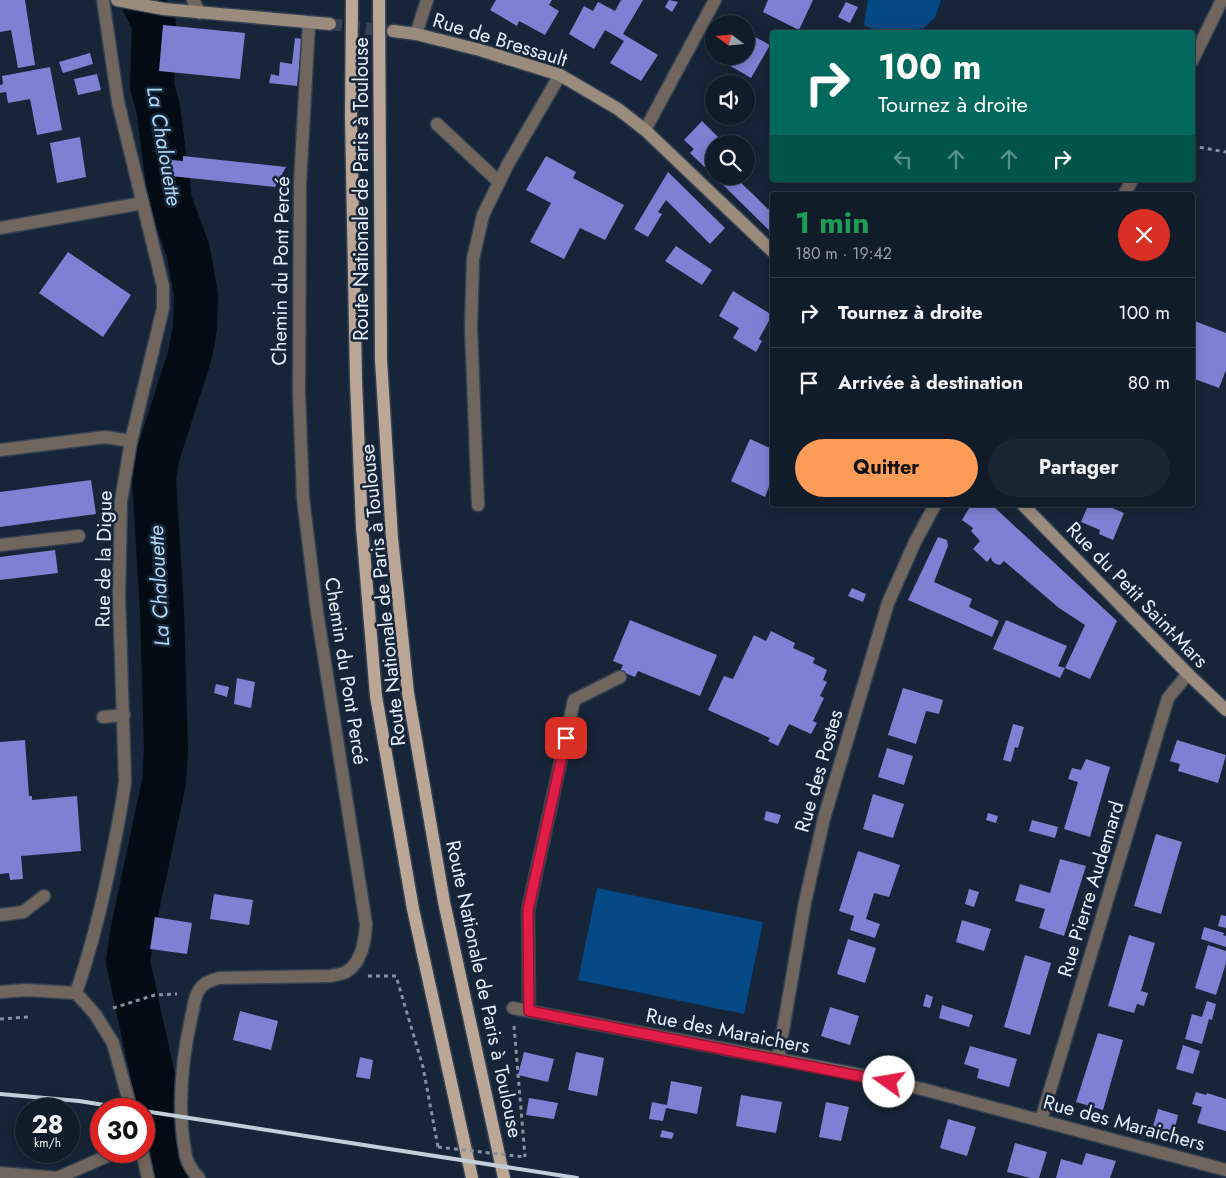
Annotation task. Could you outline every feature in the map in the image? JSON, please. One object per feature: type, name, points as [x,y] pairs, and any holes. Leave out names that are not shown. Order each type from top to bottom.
[{"type":"main road","name":"Route Nationale de Paris à Toulouse","points":[[352,0],[351,116],[356,380],[362,527],[376,696],[413,909],[472,1178]]},
{"type":"main road","name":"Route Nationale de Paris à Toulouse","points":[[379,0],[381,360],[392,538],[408,693],[444,902],[504,1178]]},
{"type":"street","name":"Rue de la Digue","points":[[76,993],[88,958],[100,912],[123,803],[125,781],[124,716],[119,596],[121,520],[125,468],[163,308],[163,286],[118,102],[103,0]]},
{"type":"street","points":[[193,0],[200,13]]},
{"type":"street","points":[[416,34],[427,0]]},
{"type":"street","points":[[645,130],[715,0]]},
{"type":"street","points":[[1195,55],[1222,0]]},
{"type":"street","points":[[120,1],[200,13],[330,24]]},
{"type":"street","name":"Chemin du Pont Percé","points":[[199,1178],[193,1172],[185,1153],[181,1105],[188,1031],[197,992],[206,982],[219,978],[330,976],[346,972],[358,959],[364,943],[366,924],[317,612],[303,498],[298,394],[300,183],[309,23]]},
{"type":"street","name":"Rue de Bressault","points":[[393,31],[416,34],[480,50],[560,75],[618,109],[645,130],[770,249]]},
{"type":"street","points":[[478,505],[471,328],[474,259],[483,216],[508,164],[560,75]]},
{"type":"street","points":[[437,124],[499,182]]},
{"type":"street","points":[[0,228],[143,203]]},
{"type":"street","points":[[0,450],[105,438],[131,441]]},
{"type":"street","name":"Rue des Postes","points":[[778,1059],[805,902],[824,818],[888,603],[915,542],[934,507]]},
{"type":"street","name":"Rue du Petit Saint-Mars","points":[[1025,507],[1188,674],[1226,710]]},
{"type":"street","points":[[0,545],[79,536]]},
{"type":"street","name":"Rue Pierre Audemard","points":[[1041,1120],[1168,698],[1188,674]]},
{"type":"street","points":[[529,1011],[528,910],[574,700],[620,677]]},
{"type":"street","points":[[103,717],[124,716]]},
{"type":"street","points":[[0,915],[23,912],[44,896]]},
{"type":"street","points":[[0,992],[26,990],[76,993],[95,1014],[113,1043],[129,1098]]},
{"type":"street","name":"Rue des Maraichers","points":[[513,1008],[922,1089],[1226,1170]]},
{"type":"street","points":[[0,1173],[58,1178],[92,1163]]},
{"type":"street","points":[[145,1163],[148,1178]]},
{"type":"path","points":[[1195,147],[1226,152]]},
{"type":"path","points":[[368,976],[396,976],[423,1067],[438,1147],[525,1157],[513,1008]]},
{"type":"path","points":[[117,1006],[155,995]]},
{"type":"path","points":[[0,1018],[28,1017]]},
{"type":"shaded area","points":[[868,0],[941,0],[935,17],[922,30],[875,30],[864,25]]},
{"type":"shaded area","points":[[597,888],[763,922],[744,1014],[578,980]]},
{"type":"building","points":[[0,0],[25,0],[35,65],[18,68],[11,30],[0,32]]},
{"type":"building","points":[[496,0],[552,0],[549,5],[559,11],[545,35],[519,21],[517,26],[490,10]]},
{"type":"building","points":[[621,0],[643,0],[623,34],[658,55],[641,81],[610,63],[624,41],[605,30],[594,49],[569,34],[584,6],[593,11],[598,2],[615,11]]},
{"type":"building","points":[[669,0],[678,2],[672,12],[665,7]]},
{"type":"building","points":[[768,0],[813,0],[799,30],[763,12]]},
{"type":"building","points":[[846,2],[858,7],[850,23],[838,17]]},
{"type":"building","points":[[163,25],[245,33],[240,79],[159,71]]},
{"type":"building","points":[[755,37],[770,45],[753,75],[746,75],[729,65],[755,65]]},
{"type":"building","points":[[295,38],[302,39],[297,86],[269,83],[271,74],[279,76],[280,62],[292,64]]},
{"type":"building","points":[[90,53],[93,64],[63,73],[59,62]]},
{"type":"building","points":[[50,67],[62,130],[37,135],[30,99],[8,103],[6,92],[0,93],[0,85],[3,84],[2,76]]},
{"type":"building","points":[[97,74],[101,90],[78,95],[74,79]]},
{"type":"building","points":[[702,121],[716,135],[705,135],[705,167],[690,153],[694,149],[684,140]]},
{"type":"building","points":[[80,137],[86,177],[57,183],[50,143]]},
{"type":"building","points":[[183,156],[286,167],[275,187],[171,176],[171,160],[183,161]]},
{"type":"building","points":[[546,156],[576,172],[573,178],[624,205],[605,240],[580,228],[564,259],[530,242],[551,203],[526,190]]},
{"type":"building","points":[[668,172],[725,228],[710,244],[666,200],[658,212],[662,214],[648,237],[634,229]]},
{"type":"building","points":[[723,185],[743,185],[768,209],[770,207],[770,231]]},
{"type":"building","points":[[676,246],[712,270],[702,285],[665,261]]},
{"type":"building","points":[[68,252],[131,295],[103,337],[39,293]]},
{"type":"building","points":[[733,291],[770,314],[770,319],[759,339],[762,341],[756,352],[733,338],[739,328],[719,316]]},
{"type":"building","points":[[1195,321],[1226,333],[1226,370],[1219,388],[1195,379]]},
{"type":"building","points":[[750,439],[770,448],[770,484],[765,497],[731,481]]},
{"type":"building","points":[[91,480],[96,514],[0,527],[0,492]]},
{"type":"building","points":[[970,507],[994,507],[1117,621],[1090,679],[1065,668],[1085,625],[1059,608],[1004,561],[1000,565],[996,564],[992,561],[991,557],[987,562],[973,549],[980,541],[971,531],[973,528],[962,520]]},
{"type":"building","points":[[1110,507],[1124,513],[1113,540],[1099,534],[1100,530],[1081,522],[1087,508]]},
{"type":"building","points":[[938,537],[947,540],[948,546],[934,582],[972,599],[969,607],[999,621],[992,637],[908,600]]},
{"type":"building","points":[[55,550],[58,573],[0,580],[0,557]]},
{"type":"building","points":[[852,588],[866,594],[863,602],[848,596]]},
{"type":"building","points":[[630,620],[717,655],[700,696],[638,671],[635,677],[620,671],[623,665],[613,661]]},
{"type":"building","points":[[1006,620],[1067,646],[1058,666],[1065,668],[1060,678],[993,649]]},
{"type":"building","points":[[771,631],[795,643],[793,648],[815,658],[813,663],[827,670],[823,680],[827,682],[820,696],[824,698],[813,721],[817,723],[811,734],[789,724],[778,746],[768,741],[770,738],[708,710],[724,676],[733,679],[754,635],[766,641]]},
{"type":"building","points":[[237,678],[255,682],[251,708],[234,704]]},
{"type":"building","points":[[216,684],[229,687],[227,697],[214,693]]},
{"type":"building","points":[[903,688],[943,700],[939,714],[926,711],[916,744],[888,735]]},
{"type":"building","points":[[1013,724],[1024,727],[1018,748],[1015,747],[1011,762],[1003,760]]},
{"type":"building","points":[[25,740],[29,796],[32,796],[32,800],[77,796],[81,851],[21,856],[23,879],[10,880],[9,873],[0,874],[0,742]]},
{"type":"building","points":[[1177,740],[1226,755],[1218,783],[1178,771],[1180,764],[1170,761]]},
{"type":"building","points":[[887,748],[913,756],[904,785],[878,777]]},
{"type":"building","points":[[1086,759],[1110,767],[1090,837],[1064,829],[1078,782],[1068,779],[1072,768],[1081,770]]},
{"type":"building","points":[[873,794],[904,804],[893,838],[863,829]]},
{"type":"building","points":[[766,811],[781,815],[778,824],[764,820]]},
{"type":"building","points":[[988,813],[998,816],[996,823],[986,820]]},
{"type":"building","points":[[1032,820],[1058,827],[1055,838],[1029,831]]},
{"type":"building","points":[[1156,834],[1182,842],[1161,914],[1134,906]]},
{"type":"building","points":[[858,851],[900,865],[889,897],[874,893],[866,919],[880,924],[875,938],[850,930],[854,916],[839,911]]},
{"type":"building","points":[[1060,859],[1086,866],[1064,936],[1039,928],[1045,909],[1015,901],[1020,884],[1050,893]]},
{"type":"building","points":[[969,889],[979,892],[974,907],[965,904]]},
{"type":"building","points":[[214,894],[253,900],[249,925],[210,919]]},
{"type":"building","points":[[1221,915],[1226,916],[1226,928],[1218,926]]},
{"type":"building","points":[[155,917],[192,923],[187,954],[150,949]]},
{"type":"building","points":[[962,920],[991,929],[984,951],[956,942]]},
{"type":"building","points":[[1204,927],[1224,933],[1223,935],[1226,936],[1226,947],[1201,939]]},
{"type":"building","points":[[1129,935],[1155,943],[1141,991],[1148,993],[1144,1006],[1137,1004],[1134,1013],[1108,1006]]},
{"type":"building","points":[[848,939],[876,948],[865,983],[837,974]]},
{"type":"building","points":[[1208,945],[1226,951],[1226,963],[1216,995],[1195,988]]},
{"type":"building","points":[[1025,955],[1051,963],[1030,1035],[1004,1027]]},
{"type":"building","points":[[926,994],[933,997],[930,1008],[923,1006]]},
{"type":"building","points":[[1207,1001],[1216,1004],[1212,1020],[1209,1019],[1202,1044],[1185,1039],[1192,1014],[1202,1017]]},
{"type":"building","points":[[942,1005],[973,1015],[969,1027],[939,1018]]},
{"type":"building","points":[[830,1007],[859,1016],[850,1045],[821,1036]]},
{"type":"building","points":[[240,1011],[278,1021],[271,1050],[233,1040]]},
{"type":"building","points":[[1098,1033],[1123,1040],[1103,1110],[1076,1102]]},
{"type":"building","points":[[1183,1045],[1200,1051],[1193,1074],[1176,1069]]},
{"type":"building","points":[[970,1046],[1017,1059],[1009,1087],[977,1078],[979,1069],[964,1064]]},
{"type":"building","points":[[524,1052],[554,1059],[548,1082],[518,1075]]},
{"type":"building","points":[[576,1052],[604,1058],[597,1096],[568,1090]]},
{"type":"building","points":[[360,1057],[373,1060],[370,1079],[356,1077]]},
{"type":"building","points":[[671,1081],[702,1087],[697,1114],[666,1108],[663,1121],[649,1119],[652,1102],[667,1105]]},
{"type":"building","points":[[1196,1092],[1206,1095],[1207,1093],[1226,1099],[1226,1131],[1197,1123],[1202,1107],[1192,1104]]},
{"type":"building","points":[[741,1095],[782,1102],[776,1133],[736,1126]]},
{"type":"building","points":[[529,1098],[558,1103],[554,1119],[526,1115]]},
{"type":"building","points":[[826,1102],[849,1107],[841,1141],[819,1137]]},
{"type":"building","points":[[1158,1109],[1178,1115],[1174,1132],[1153,1126]]},
{"type":"building","points":[[948,1119],[976,1127],[967,1156],[940,1148]]},
{"type":"building","points":[[662,1130],[674,1133],[672,1139],[660,1137]]},
{"type":"building","points":[[1015,1143],[1047,1152],[1039,1178],[1030,1178],[1007,1172]]},
{"type":"building","points":[[1086,1153],[1116,1161],[1110,1178],[1056,1178],[1061,1159],[1082,1165]]},
{"type":"waterway","name":"La Chalouette","points":[[142,0],[154,24],[152,87],[158,107],[170,201],[188,250],[196,295],[195,328],[190,355],[157,458],[154,480],[162,610],[166,751],[164,782],[132,933],[128,962],[175,1178]]},
{"type":"tunnel","points":[[330,24],[390,31]]},
{"type":"railway","points":[[0,1094],[90,1103]]},
{"type":"railway","points":[[155,1113],[577,1178]]},
{"type":"route","points":[[566,738],[528,910],[529,1011],[889,1082]]}]
